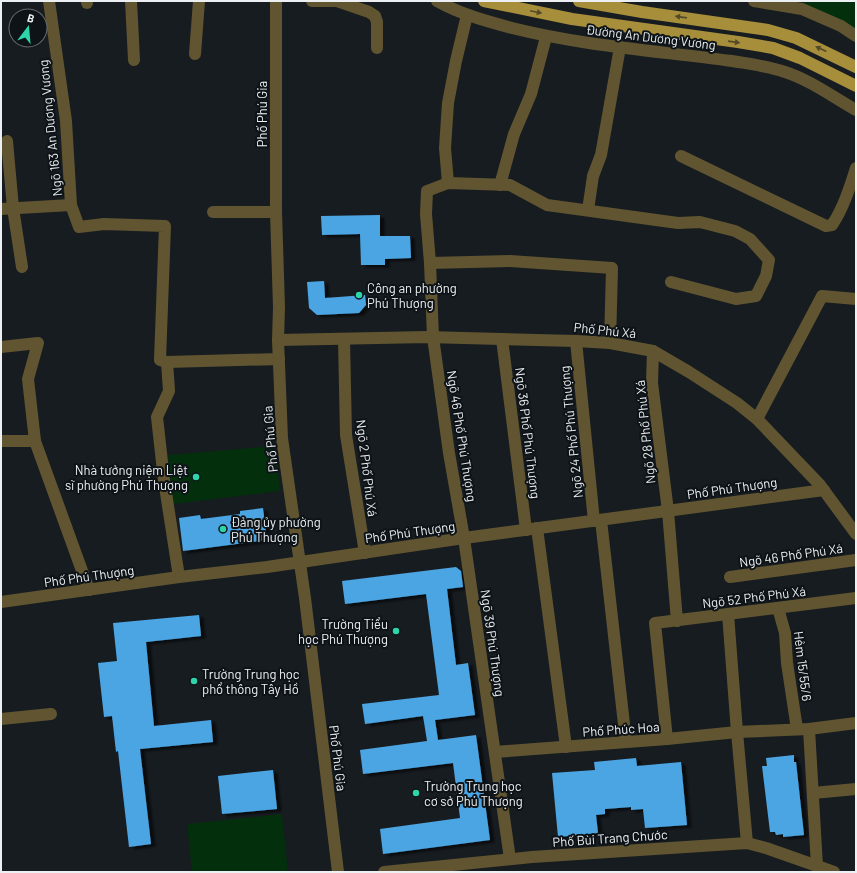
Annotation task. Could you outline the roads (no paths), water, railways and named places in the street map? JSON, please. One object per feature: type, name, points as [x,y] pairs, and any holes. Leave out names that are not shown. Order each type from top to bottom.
[{"type":"main road","name":"Đường An Dương Vương","points":[[484,1],[572,19],[773,48],[800,58],[856,86]]},
{"type":"main road","name":"Đường An Dương Vương","points":[[579,1],[642,12],[768,30],[796,38],[856,66]]},
{"type":"street","name":"Ngõ 163 An Dương Vương","points":[[49,1],[66,121],[71,205],[79,227],[104,224],[165,226],[160,360],[167,362]]},
{"type":"street","points":[[131,1],[134,60]]},
{"type":"street","points":[[195,54],[199,1]]},
{"type":"street","name":"Phố Phú Gia","points":[[276,1],[276,212],[279,307],[278,340],[282,438],[300,562],[338,872]]},
{"type":"street","points":[[312,1],[338,1],[369,12],[374,16],[377,22],[378,35],[376,48]]},
{"type":"street","name":"Đường An Dương Vương","points":[[437,1],[468,15],[546,37],[763,66],[785,72],[807,81],[856,110]]},
{"type":"street","points":[[754,1],[802,9],[841,26],[856,36]]},
{"type":"street","points":[[468,15],[456,60],[448,102],[445,148],[448,183],[510,186],[547,205],[678,223],[700,222],[735,231],[750,240],[769,260],[766,276],[756,296],[736,299],[671,282]]},
{"type":"street","points":[[500,185],[514,134],[531,94],[546,37]]},
{"type":"street","points":[[588,210],[592,176],[601,155],[620,47]]},
{"type":"street","points":[[7,141],[7,209],[22,267]]},
{"type":"street","points":[[681,156],[826,226],[832,225],[835,221],[856,168]]},
{"type":"street","name":"Ngõ 46 Phố Phú Thượng","points":[[448,183],[427,192],[426,214],[430,263],[433,337],[449,453],[464,538]]},
{"type":"street","points":[[7,209],[71,205]]},
{"type":"street","points":[[214,212],[276,212]]},
{"type":"street","points":[[430,263],[510,261],[612,268],[610,343]]},
{"type":"street","points":[[757,419],[822,296],[856,299]]},
{"type":"street","name":"Phố Phú Xá","points":[[278,340],[433,337],[576,341],[610,343],[653,351],[731,399],[757,419],[824,490],[856,534]]},
{"type":"street","name":"Ngõ 2 Phố Phú Xá","points":[[344,339],[346,434],[365,553]]},
{"type":"street","name":"Ngõ 36 Phố Phú Thượng","points":[[502,339],[566,747]]},
{"type":"street","name":"Ngõ 24 Phố Phú Thượng","points":[[576,341],[626,742]]},
{"type":"street","points":[[1,347],[38,343],[28,379],[35,441],[89,590]]},
{"type":"street","name":"Ngõ 28 Phố Phú Xá","points":[[653,351],[652,383],[668,511],[677,620]]},
{"type":"street","points":[[179,577],[164,480],[157,417],[169,391],[167,362],[279,359]]},
{"type":"street","points":[[1,441],[35,441]]},
{"type":"street","name":"Phố Phú Thượng","points":[[1,602],[824,490]]},
{"type":"street","name":"Ngõ 39 Phú Thượng","points":[[464,538],[496,752]]},
{"type":"street","name":"Ngõ 46 Phố Phú Xá","points":[[730,577],[856,560]]},
{"type":"street","name":"Ngõ 52 Phố Phú Xá","points":[[667,739],[655,623],[856,598]]},
{"type":"street","name":"Hẻm 15/55/6","points":[[778,608],[785,633],[787,663],[803,729],[813,793],[817,866]]},
{"type":"street","points":[[728,614],[736,732],[747,843]]},
{"type":"street","points":[[1,719],[51,714]]},
{"type":"street","name":"Phố Phúc Hoa","points":[[496,752],[667,739],[736,732],[803,729],[856,723]]},
{"type":"street","points":[[496,752],[510,859]]},
{"type":"street","points":[[813,793],[856,789]]},
{"type":"street","name":"Phố Bùi Trang Chước","points":[[384,872],[510,859],[747,843],[766,848],[834,872]]},
{"type":"place","name":"Công an phường Phú Thượng","points":[[359,295]]},
{"type":"place","name":"Nhà tưởng niệm Liệt sĩ phường Phú Thượng","points":[[196,477]]},
{"type":"place","name":"Đảng ủy phường Phú Thượng","points":[[223,529]]},
{"type":"place","name":"Trường Tiểu học Phú Thượng","points":[[396,631]]},
{"type":"place","name":"Trường Trung học phổ thông Tây Hồ","points":[[194,681]]},
{"type":"place","name":"Trường Trung học cơ sở Phú Thượng","points":[[416,793]]}]
